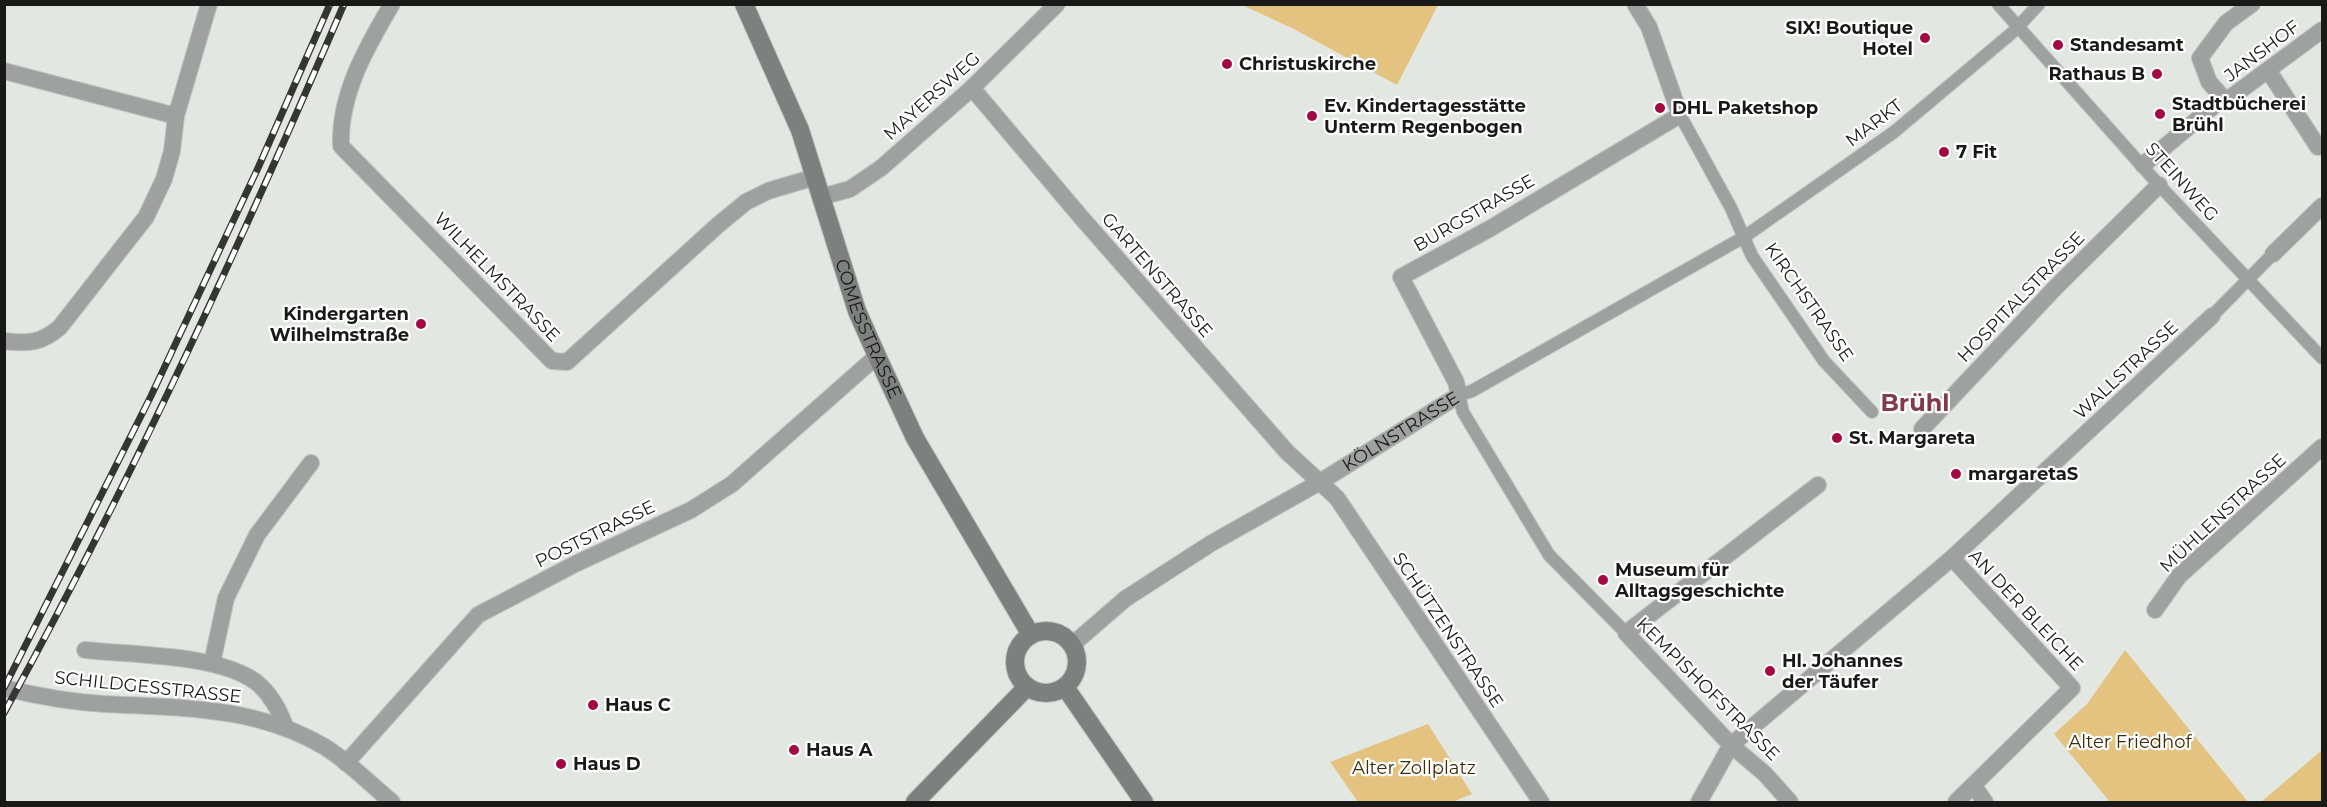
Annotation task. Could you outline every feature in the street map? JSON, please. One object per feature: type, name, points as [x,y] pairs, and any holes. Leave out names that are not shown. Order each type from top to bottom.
[{"type":"main road","name":"COMESSTRASSE","points":[[744,4],[800,130],[857,311],[877,356],[915,438],[1031,635]]},
{"type":"main road","points":[[1049,632],[1066,639],[1072,645],[1077,663],[1072,680],[1065,687],[1058,691],[1042,693],[1027,687],[1016,670],[1015,660],[1023,641],[1031,635],[1049,632]]},
{"type":"main road","points":[[915,802],[1027,687]]},
{"type":"main road","points":[[1065,687],[1144,802]]},
{"type":"street","points":[[4,341],[34,343],[47,339],[60,327],[146,217],[164,179],[172,151],[176,116],[209,4]]},
{"type":"street","name":"WILHELMSTRASSE","points":[[392,4],[346,93],[340,122],[341,146],[552,361],[567,362],[746,202],[768,191],[815,177]]},
{"type":"street","name":"MAYERSWEG","points":[[821,197],[850,189],[882,168],[972,88],[1057,4]]},
{"type":"street","points":[[1635,4],[1649,27],[1680,115]]},
{"type":"street","name":"STEINWEG","points":[[1998,4],[2159,185],[2322,358]]},
{"type":"street","name":"MARKT","points":[[1744,237],[1894,132],[2018,27],[2039,4]]},
{"type":"street","name":"JANSHOF","points":[[2223,98],[2209,82],[2200,58],[2226,23],[2252,4]]},
{"type":"street","name":"JANSHOF","points":[[2143,165],[2223,98],[2230,98],[2322,30]]},
{"type":"street","points":[[2268,70],[2318,147]]},
{"type":"street","points":[[4,71],[176,116]]},
{"type":"street","name":"GARTENSTRASSE","points":[[972,88],[1080,216],[1287,452],[1320,482]]},
{"type":"street","name":"KIRCHSTRASSE","points":[[1680,115],[1731,208],[1752,256],[1824,361],[1872,412]]},
{"type":"street","name":"BURGSTRASSE","points":[[1459,395],[1456,382],[1401,276],[1491,228],[1680,115]]},
{"type":"street","name":"HOSPITALSTRASSE","points":[[1918,433],[2055,288],[2159,185]]},
{"type":"street","name":"WALLSTRASSE","points":[[1699,802],[1731,745],[1947,558],[2212,316],[2322,206]]},
{"type":"street","name":"KÖLNSTRASSE","points":[[1072,645],[1125,599],[1210,544],[1320,482],[1459,395],[1472,392],[1744,237]]},
{"type":"street","name":"POSTSTRASSE","points":[[346,763],[478,615],[707,500],[732,484],[877,356]]},
{"type":"street","name":"KEMPISHOFSTRASSE","points":[[1459,395],[1463,412],[1549,555],[1731,745],[1765,774],[1790,802]]},
{"type":"street","name":"MÜHLENSTRASSE","points":[[2155,610],[2179,576],[2322,447]]},
{"type":"street","points":[[212,663],[226,598],[257,535],[311,463]]},
{"type":"street","name":"SCHÜTZENSTRASSE","points":[[1320,482],[1338,498],[1541,802]]},
{"type":"street","points":[[1626,633],[1818,484]]},
{"type":"street","name":"AN DER BLEICHE","points":[[1947,558],[2072,688],[1974,786]]},
{"type":"street","name":"SCHILDGESSTRASSE","points":[[85,650],[212,663],[239,672],[256,682],[278,708],[286,728]]},
{"type":"street","name":"SCHILDGESSTRASSE","points":[[4,688],[101,704],[220,710],[286,728],[325,748],[392,802]]},
{"type":"street","points":[[1956,802],[1974,786],[1985,802]]},
{"type":"green space","points":[[1438,4],[1397,85],[1292,28],[1242,5]]},
{"type":"green space","name":"Alter Friedhof","points":[[2125,650],[2248,802],[2110,802],[2054,734],[2087,704]]},
{"type":"green space","name":"Alter Zollplatz","points":[[1428,724],[1472,794],[1452,802],[1358,802],[1330,762]]},
{"type":"green space","points":[[2322,750],[2322,802],[2261,802]]},
{"type":"railway","points":[[4,688],[151,396],[258,168],[330,4]]},
{"type":"railway","points":[[4,713],[51,627],[183,363],[344,4]]},
{"type":"place","name":"SIX! Boutique Hotel","points":[[1925,38]]},
{"type":"place","name":"Standesamt","points":[[2058,45]]},
{"type":"place","name":"Christuskirche","points":[[1227,64]]},
{"type":"place","name":"Rathaus B","points":[[2157,74]]},
{"type":"place","name":"DHL Paketshop","points":[[1660,108]]},
{"type":"place","name":"Stadtbücherei Brühl","points":[[2160,114]]},
{"type":"place","name":"Ev. Kindertagesstätte Unterm Regenbogen","points":[[1312,116]]},
{"type":"place","name":"7 Fit","points":[[1944,152]]},
{"type":"place","name":"Kindergarten Wilhelmstraße","points":[[421,324]]},
{"type":"place","name":"St. Margareta","points":[[1837,438]]},
{"type":"place","name":"margaretaS","points":[[1956,474]]},
{"type":"place","name":"Museum für Alltagsgeschichte","points":[[1603,580]]},
{"type":"place","name":"Hl. Johannes der Täufer","points":[[1770,671]]},
{"type":"place","name":"Haus C","points":[[593,705]]},
{"type":"place","name":"Haus A","points":[[794,750]]},
{"type":"place","name":"Haus D","points":[[561,764]]},
{"type":"district","name":"Brühl","points":[[1915,403]]}]
